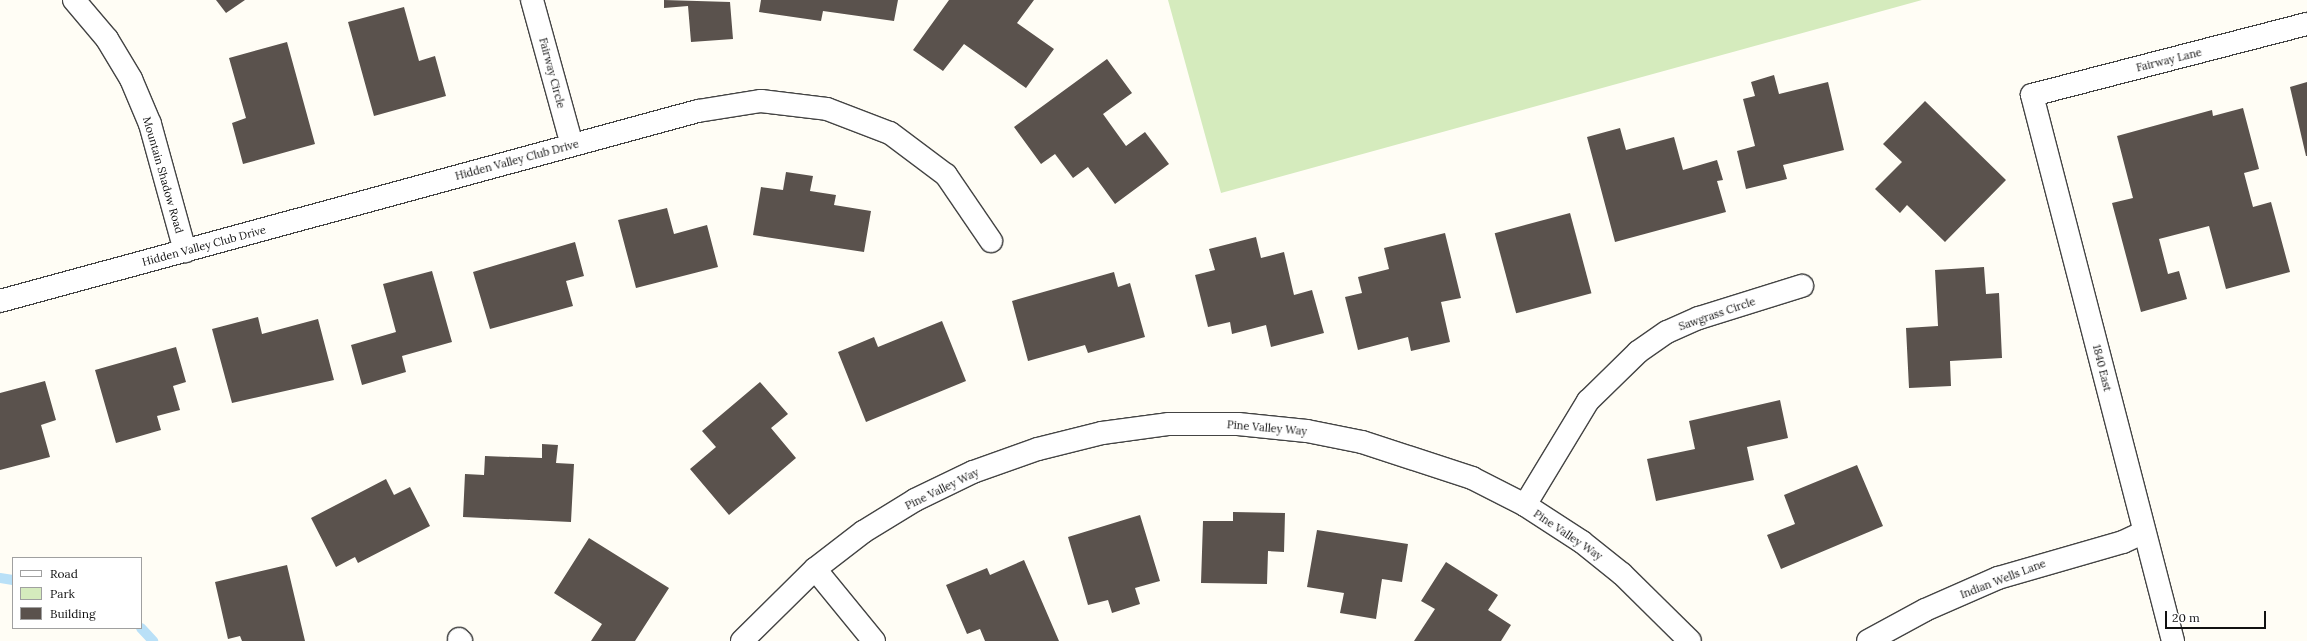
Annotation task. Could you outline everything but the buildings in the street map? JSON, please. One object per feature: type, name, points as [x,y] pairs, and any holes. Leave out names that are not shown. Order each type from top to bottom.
[{"type":"street","name":"Mountain Shadow Road","points":[[74,0],[106,39],[131,79],[150,124],[185,251]]},
{"type":"street","name":"Fairway Circle","points":[[532,0],[572,145]]},
{"type":"street","name":"Fairway Lane","points":[[2032,95],[2307,24]]},
{"type":"street","name":"1840 East","points":[[2032,95],[2173,641]]},
{"type":"street","name":"Hidden Valley Club Drive","points":[[0,302],[698,111],[761,101],[827,108],[890,133],[946,175],[991,241]]},
{"type":"street","name":"Sawgrass Circle","points":[[1525,505],[1588,401],[1611,375],[1638,352],[1667,332],[1699,318],[1802,286]]},
{"type":"street","name":"Pine Valley Way","points":[[742,641],[764,615],[815,569],[862,532],[915,500],[973,472],[1038,449],[1102,433],[1169,424],[1238,424],[1307,430],[1362,442],[1472,478],[1525,505],[1622,574],[1690,641]]},
{"type":"street","name":"Indian Wells Lane","points":[[1868,641],[1925,610],[1998,578],[2122,542],[2144,532]]},
{"type":"street","points":[[815,569],[874,641]]},
{"type":"green space","points":[[1168,0],[1922,0],[1221,193]]},
{"type":"waterway","points":[[0,578],[12,580]]},
{"type":"waterway","points":[[142,629],[153,641]]}]
